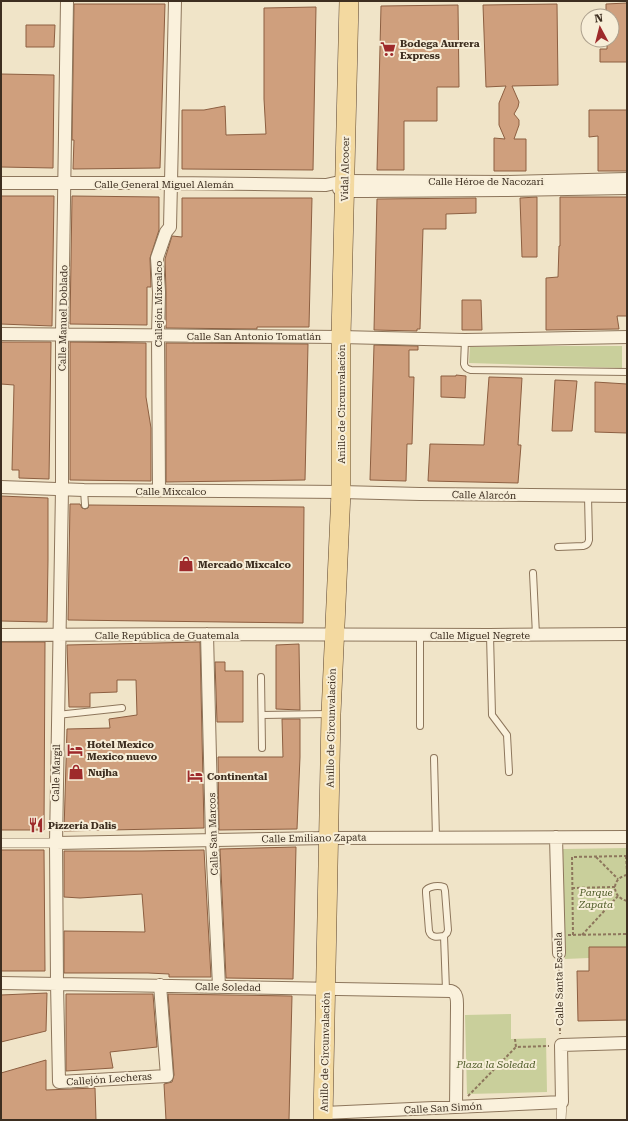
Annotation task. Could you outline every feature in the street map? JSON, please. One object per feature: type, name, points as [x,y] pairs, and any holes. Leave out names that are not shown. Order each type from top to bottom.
[{"type":"main road","name":"Vidal Alcocer","points":[[341,336],[349,1]]},
{"type":"main road","name":"Anillo de Circunvalación","points":[[324,1117],[331,714],[341,492],[341,336]]},
{"type":"street","name":"Calle Manuel Doblado","points":[[59,636],[67,1]]},
{"type":"street","name":"Callejón Mixcalco","points":[[159,491],[158,258],[166,232],[170,227],[175,1]]},
{"type":"street","name":"Calle Héroe de Nacozari","points":[[344,186],[627,179]]},
{"type":"street","name":"Calle General Miguel Alemán","points":[[1,183],[171,183],[344,186]]},
{"type":"street","name":"Calle Héroe de Nacozari","points":[[344,186],[496,190],[627,188]]},
{"type":"street","name":"Calle San Antonio Tomatlán","points":[[1,334],[341,336],[465,340],[627,337]]},
{"type":"street","name":"Calle Mixcalco","points":[[1,487],[84,490],[341,492]]},
{"type":"street","name":"Calle Alarcón","points":[[341,492],[627,496]]},
{"type":"street","name":"Calle San Marcos","points":[[207,634],[212,840],[219,986]]},
{"type":"street","name":"Calle Miguel Negrete","points":[[334,635],[627,634]]},
{"type":"street","name":"Calle República de Guatemala","points":[[1,635],[334,635]]},
{"type":"street","name":"Calle Margil","points":[[57,983],[56,843],[59,636]]},
{"type":"street","name":"Calle Santa Escuela","points":[[556,837],[559,954]]},
{"type":"street","name":"Calle Emiliano Zapata","points":[[1,843],[329,838],[627,837]]},
{"type":"street","name":"Calle Soledad","points":[[1,983],[450,991]]},
{"type":"street","name":"Callejón Lecheras","points":[[57,983],[60,1082],[167,1076],[160,985]]},
{"type":"street","points":[[450,991],[456,994],[457,1008],[456,1107]]},
{"type":"street","points":[[561,1120],[561,1045],[627,1044]]},
{"type":"street","name":"Calle San Simón","points":[[324,1117],[456,1107],[562,1102]]},
{"type":"street","points":[[442,1108],[444,1120]]},
{"type":"lane","points":[[465,340],[464,364],[465,367],[471,370],[627,372]]},
{"type":"lane","points":[[84,490],[85,504]]},
{"type":"lane","points":[[558,547],[583,546],[588,543],[588,496]]},
{"type":"lane","points":[[533,573],[536,635]]},
{"type":"lane","points":[[420,635],[420,726]]},
{"type":"lane","points":[[490,635],[492,713],[493,717],[507,735],[509,772]]},
{"type":"lane","points":[[261,677],[262,748]]},
{"type":"lane","points":[[57,715],[122,708]]},
{"type":"lane","points":[[262,715],[331,714]]},
{"type":"lane","points":[[434,758],[436,838]]},
{"type":"lane","points":[[444,936],[432,936],[429,931],[426,890],[431,886],[442,886],[445,889],[448,930],[444,936],[450,991]]},
{"type":"path","points":[[627,871],[627,856],[572,857],[573,935],[627,934]]},
{"type":"path","points":[[596,857],[618,879]]},
{"type":"path","points":[[627,875],[624,875],[618,879],[615,887],[616,894],[621,899],[627,901]]},
{"type":"path","points":[[572,888],[615,887]]},
{"type":"path","points":[[582,935],[618,896]]},
{"type":"path","name":"Calle Santa Escuela","points":[[559,954],[561,1045]]},
{"type":"path","points":[[515,1039],[516,1047]]},
{"type":"path","points":[[456,1107],[516,1047],[561,1045]]},
{"type":"green space","points":[[622,346],[622,368],[469,363],[470,347]]},
{"type":"green space","name":"Parque Zapata","points":[[627,848],[627,947],[589,947],[589,958],[565,959],[563,849]]},
{"type":"green space","name":"Plaza la Soledad","points":[[511,1014],[511,1039],[546,1038],[547,1092],[467,1094],[465,1015]]},
{"type":"building","points":[[627,3],[627,62],[600,62],[600,49],[620,48],[620,8],[606,8],[606,4]]},
{"type":"building","points":[[74,4],[165,4],[160,168],[73,169]]},
{"type":"building","points":[[557,4],[558,85],[512,86],[519,102],[514,114],[519,120],[519,125],[514,139],[526,139],[526,171],[494,171],[494,138],[505,139],[499,125],[499,103],[506,86],[486,87],[483,5]]},
{"type":"building","points":[[458,5],[459,87],[437,87],[437,121],[404,121],[404,170],[377,170],[381,6]]},
{"type":"building","points":[[316,7],[313,170],[182,169],[182,110],[204,110],[225,106],[226,135],[266,134],[264,99],[264,8]]},
{"type":"building","points":[[26,25],[55,25],[54,47],[26,47]]},
{"type":"building","points":[[1,74],[54,75],[53,168],[1,167]]},
{"type":"building","points":[[589,110],[627,110],[627,171],[598,171],[598,136],[589,137]]},
{"type":"building","points":[[1,196],[54,196],[52,326],[1,324]]},
{"type":"building","points":[[72,196],[159,197],[159,230],[150,258],[151,287],[147,287],[147,325],[70,324]]},
{"type":"building","points":[[537,197],[537,257],[522,257],[520,198]]},
{"type":"building","points":[[560,197],[627,197],[627,316],[617,316],[619,329],[546,330],[546,278],[558,277],[560,246]]},
{"type":"building","points":[[182,198],[312,198],[309,327],[257,327],[257,329],[166,328],[165,259],[172,236],[182,237]]},
{"type":"building","points":[[476,198],[476,213],[446,214],[446,229],[423,229],[420,329],[417,329],[417,331],[374,330],[377,199]]},
{"type":"building","points":[[462,300],[481,300],[482,330],[462,330]]},
{"type":"building","points":[[1,342],[51,342],[49,479],[19,478],[19,470],[12,470],[14,385],[1,384]]},
{"type":"building","points":[[70,342],[146,343],[146,397],[151,428],[151,481],[70,480]]},
{"type":"building","points":[[166,343],[308,344],[305,480],[166,482]]},
{"type":"building","points":[[374,345],[418,346],[418,350],[409,350],[409,377],[414,377],[412,444],[407,444],[406,481],[370,480]]},
{"type":"building","points":[[441,376],[466,376],[465,398],[441,397]]},
{"type":"building","points":[[489,377],[522,378],[518,445],[521,445],[518,483],[428,481],[430,444],[484,445]]},
{"type":"building","points":[[555,380],[577,381],[572,431],[552,431]]},
{"type":"building","points":[[595,382],[627,384],[627,433],[595,432]]},
{"type":"building","points":[[1,496],[48,498],[47,622],[1,621]]},
{"type":"building","name":"Mercado Mixcalco","points":[[70,504],[80,504],[82,508],[85,509],[88,508],[89,505],[304,507],[303,623],[68,620]]},
{"type":"building","points":[[1,642],[45,642],[44,830],[1,830]]},
{"type":"building","points":[[200,642],[204,828],[64,831],[67,729],[110,728],[109,719],[137,715],[136,680],[117,680],[117,692],[90,693],[90,707],[69,707],[67,645]]},
{"type":"building","points":[[299,644],[300,710],[276,709],[276,645]]},
{"type":"building","points":[[215,662],[225,662],[225,671],[243,671],[243,722],[217,722]]},
{"type":"building","points":[[282,719],[300,719],[297,829],[219,830],[218,757],[283,757]]},
{"type":"building","points":[[296,847],[293,979],[226,978],[220,849]]},
{"type":"building","points":[[1,850],[44,850],[45,971],[1,971]]},
{"type":"building","points":[[204,850],[211,977],[169,977],[169,974],[148,973],[64,973],[64,931],[145,932],[142,894],[80,898],[64,897],[64,851]]},
{"type":"building","points":[[589,947],[627,947],[627,1020],[578,1021],[577,971],[589,971]]},
{"type":"building","points":[[47,993],[46,1031],[1,1042],[1,995]]},
{"type":"building","points":[[66,994],[153,994],[157,1047],[110,1052],[113,1068],[66,1071]]},
{"type":"building","points":[[168,994],[292,996],[289,1120],[166,1120],[164,1084],[172,1082],[174,1075]]},
{"type":"building","points":[[46,1060],[46,1090],[95,1088],[96,1120],[1,1120],[1,1073]]},
{"type":"place","name":"Bodega Aurrera Express","points":[[388,49]]},
{"type":"place","name":"Mercado Mixcalco","points":[[186,564]]},
{"type":"place","name":"Hotel Mexico Mexico nuevo","points":[[75,750]]},
{"type":"place","name":"Nujha","points":[[76,772]]},
{"type":"place","name":"Continental","points":[[195,776]]},
{"type":"place","name":"Pizzería Dalis","points":[[36,825]]}]
